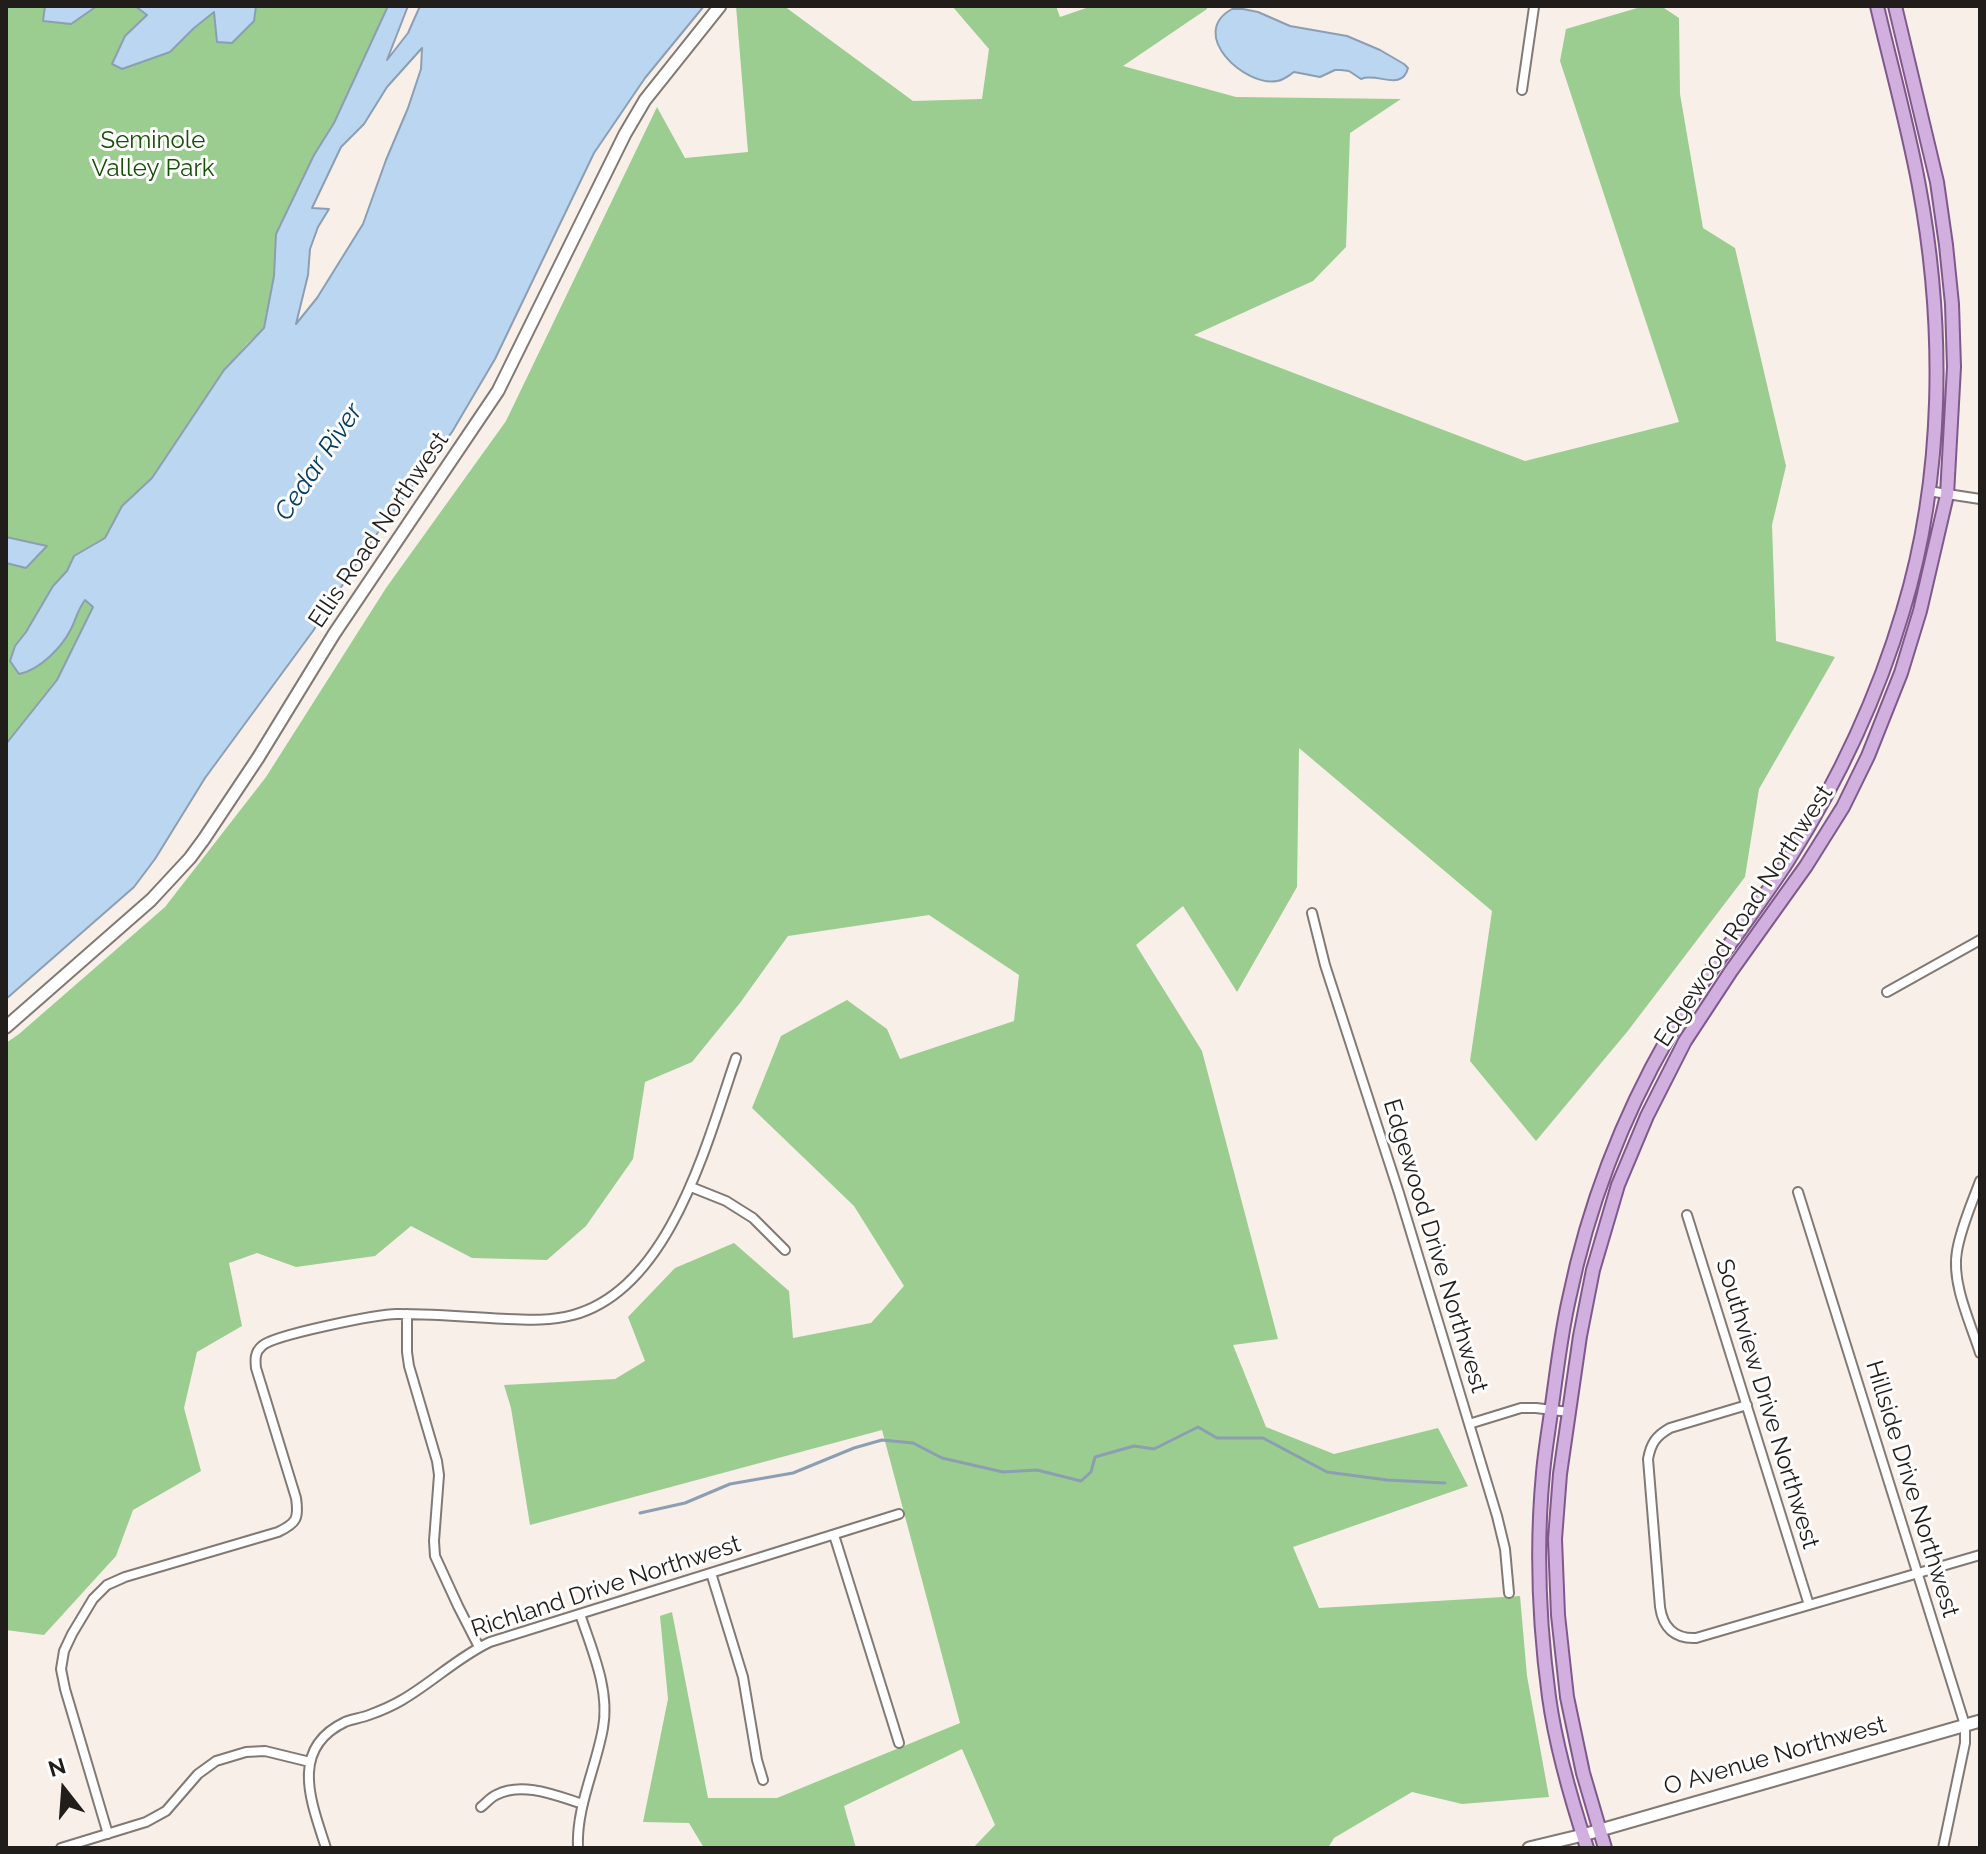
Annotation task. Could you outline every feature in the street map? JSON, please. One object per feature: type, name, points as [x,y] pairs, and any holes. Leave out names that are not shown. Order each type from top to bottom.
[{"type":"main road","name":"Edgewood Road Northwest","points":[[1585,1841],[1564,1771],[1549,1699],[1541,1619],[1539,1541],[1543,1472],[1562,1336],[1576,1268],[1587,1225],[1615,1144],[1669,1035],[1788,860],[1853,746],[1904,609],[1928,491],[1935,429],[1937,364],[1929,245],[1919,184],[1877,6]]},
{"type":"main road","name":"Edgewood Road Northwest","points":[[1605,1848],[1583,1773],[1567,1697],[1558,1615],[1555,1539],[1560,1474],[1593,1270],[1618,1185],[1685,1041],[1821,842],[1843,807],[1868,756],[1901,673],[1920,611],[1947,495],[1954,367],[1946,245],[1937,182],[1895,6]]},
{"type":"street","name":"Ellis Road Northwest","points":[[6,1027],[151,900],[204,839],[341,623],[498,391],[625,134],[645,100],[720,6]]},
{"type":"street","points":[[1522,90],[1533,6],[1544,6]]},
{"type":"street","points":[[1928,491],[1980,499]]},
{"type":"street","name":"Edgewood Drive Northwest","points":[[1312,913],[1325,965],[1399,1193],[1503,1539],[1509,1593]]},
{"type":"street","points":[[1887,992],[1980,940]]},
{"type":"street","points":[[108,1834],[65,1689],[61,1669],[64,1651],[93,1599],[107,1585],[292,1525],[298,1513],[296,1498],[256,1368],[256,1355],[265,1343],[381,1315],[545,1320],[587,1311],[614,1297],[638,1276],[648,1262],[691,1187],[736,1058]]},
{"type":"street","points":[[1980,1181],[1962,1230],[1956,1252],[1956,1267],[1959,1288],[1980,1353]]},
{"type":"street","points":[[691,1187],[726,1201],[753,1218],[785,1250]]},
{"type":"street","name":"Hillside Drive Northwest","points":[[1798,1192],[1965,1725],[1965,1743],[1943,1848]]},
{"type":"street","name":"Southview Drive Northwest","points":[[1687,1215],[1809,1605]]},
{"type":"street","points":[[407,1314],[409,1366],[437,1461],[435,1556],[479,1647]]},
{"type":"street","points":[[1747,1405],[1670,1428],[1659,1434],[1651,1444],[1648,1459],[1662,1617],[1670,1631],[1686,1639],[1696,1638],[1980,1555]]},
{"type":"street","points":[[1469,1424],[1521,1408],[1569,1412]]},
{"type":"street","name":"Richland Drive Northwest","points":[[310,1762],[323,1739],[333,1730],[346,1722],[386,1709],[479,1647],[899,1514]]},
{"type":"street","points":[[834,1535],[899,1743]]},
{"type":"street","points":[[711,1573],[743,1677],[763,1780]]},
{"type":"street","points":[[578,1848],[583,1804],[604,1726],[604,1696],[598,1668],[580,1614]]},
{"type":"street","name":"O Avenue Northwest","points":[[1529,1848],[1585,1841],[1599,1830],[1980,1721]]},
{"type":"street","points":[[61,1848],[146,1822],[166,1811],[198,1774],[216,1761],[246,1752],[265,1751],[310,1762],[309,1793],[326,1848]]},
{"type":"street","points":[[481,1807],[496,1794],[531,1789],[583,1804]]},
{"type":"green space","name":"Seminole Valley Park","points":[[6,6],[388,6],[334,123],[314,155],[276,234],[274,276],[264,328],[224,370],[152,478],[122,506],[105,538],[74,556],[15,646],[73,625],[77,610],[85,600],[93,607],[57,680],[6,744]]},
{"type":"green space","points":[[736,6],[784,6],[913,101],[982,99],[989,49],[952,6],[1056,6],[1060,17],[1092,6],[1207,6],[1207,9],[1123,66],[1236,97],[1401,99],[1350,133],[1346,247],[1313,281],[1194,335],[1525,461],[1679,422],[1560,61],[1566,29],[1644,6],[1661,6],[1679,18],[1680,94],[1703,228],[1735,248],[1786,466],[1772,525],[1776,641],[1835,657],[1759,789],[1745,877],[1627,1032],[1536,1141],[1470,1061],[1492,911],[1299,748],[1297,887],[1237,992],[1183,906],[1136,945],[1202,1051],[1278,1339],[1233,1345],[1266,1427],[1334,1454],[1438,1428],[1468,1486],[1293,1547],[1319,1608],[1520,1596],[1527,1676],[1549,1797],[1462,1804],[1412,1792],[1334,1838],[1328,1848],[973,1848],[995,1825],[962,1749],[844,1806],[856,1848],[704,1848],[689,1823],[643,1822],[668,1699],[660,1616],[672,1612],[708,1798],[777,1798],[960,1723],[882,1430],[530,1525],[511,1408],[504,1385],[615,1379],[645,1361],[628,1317],[675,1268],[734,1243],[789,1291],[793,1338],[871,1323],[904,1286],[854,1206],[752,1108],[781,1036],[847,1000],[887,1029],[900,1059],[1014,1021],[1019,975],[929,915],[788,936],[740,1003],[692,1062],[645,1082],[633,1159],[586,1226],[547,1260],[472,1258],[411,1226],[375,1256],[296,1267],[257,1253],[229,1263],[242,1326],[197,1352],[184,1408],[201,1471],[133,1510],[116,1556],[44,1635],[6,1630],[6,1043],[165,907],[266,777],[386,588],[506,421],[657,107],[685,158],[748,152]]},
{"type":"water","points":[[45,6],[97,6],[71,24],[43,21]]},
{"type":"water","points":[[135,6],[256,6],[254,21],[232,43],[217,42],[214,12],[170,52],[122,69],[112,64],[125,36],[147,15]]},
{"type":"water","name":"Cedar River","points":[[388,6],[408,6],[387,60],[408,33],[420,6],[704,6],[645,78],[594,153],[495,359],[452,432],[365,550],[313,631],[205,778],[155,859],[134,887],[6,999],[6,744],[57,680],[93,607],[85,600],[62,643],[50,657],[27,672],[19,674],[10,661],[15,646],[74,556],[105,538],[122,506],[152,478],[224,370],[264,328],[274,276],[276,234],[314,155],[334,123]],"holes":[[[422,48],[421,69],[363,224],[317,298],[296,324],[308,275],[310,249],[329,209],[312,208],[341,147],[364,124],[387,87]]]},
{"type":"water","points":[[1232,9],[1258,12],[1290,26],[1347,36],[1380,50],[1408,68],[1405,75],[1395,80],[1361,79],[1349,71],[1335,70],[1320,77],[1294,72],[1286,78],[1264,81],[1237,67],[1218,44],[1216,32],[1220,20]]},
{"type":"water","points":[[6,537],[47,546],[26,568],[6,563]]},
{"type":"waterway","points":[[640,1513],[685,1503],[730,1484],[793,1473],[882,1440],[913,1443],[942,1458],[1003,1472],[1037,1470],[1081,1481],[1091,1472],[1095,1457],[1134,1446],[1154,1449],[1198,1427],[1217,1438],[1263,1438],[1327,1472],[1445,1483]]}]
